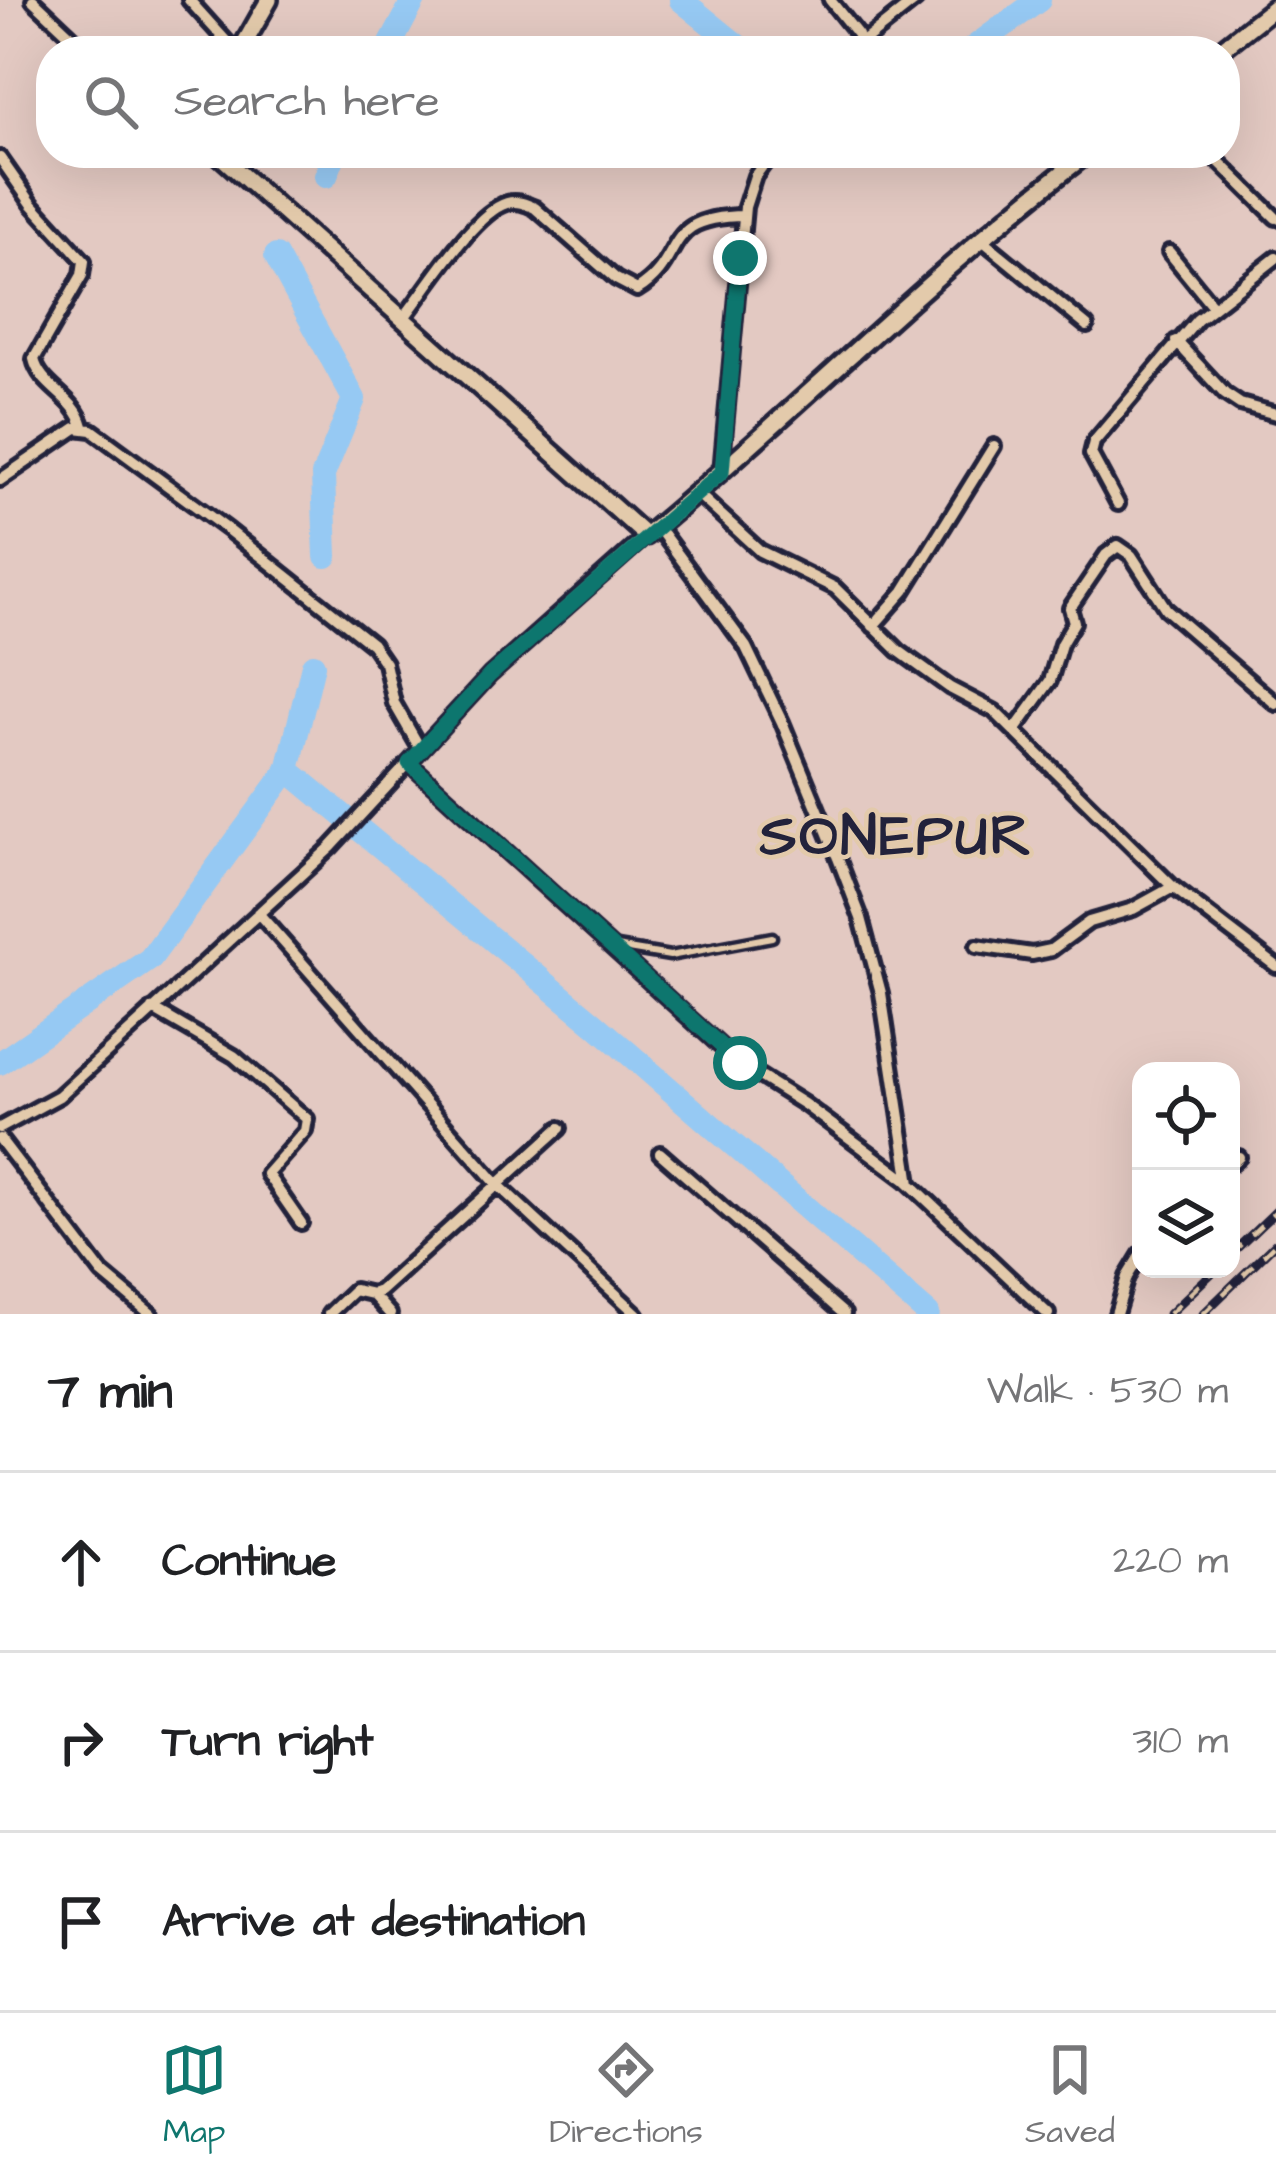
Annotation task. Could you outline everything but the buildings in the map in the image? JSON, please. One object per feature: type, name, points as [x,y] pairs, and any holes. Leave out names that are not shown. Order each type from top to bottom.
[{"type":"street","points":[[33,0],[71,36]]},
{"type":"street","points":[[188,0],[223,36]]},
{"type":"street","points":[[246,36],[269,0]]},
{"type":"street","points":[[830,0],[855,36]]},
{"type":"street","points":[[872,36],[916,0]]},
{"type":"street","points":[[1238,36],[1276,6]]},
{"type":"street","points":[[0,158],[32,204],[84,260],[82,275],[34,359],[36,370],[75,406],[82,426],[227,529],[372,644],[385,663],[394,703],[421,750]]},
{"type":"street","points":[[231,168],[651,531],[746,647],[838,858],[867,938],[881,993],[910,1184]]},
{"type":"street","points":[[722,472],[744,216],[761,168]]},
{"type":"street","points":[[0,1128],[59,1096],[331,847],[490,675],[722,472],[904,304],[1069,168]]},
{"type":"street","points":[[1225,168],[1276,218]]},
{"type":"street","points":[[402,320],[478,224],[506,203],[535,208],[616,279],[637,290],[648,283],[688,228],[706,218],[744,216]]},
{"type":"street","points":[[980,239],[1087,326]]},
{"type":"street","points":[[1169,252],[1212,305]]},
{"type":"street","points":[[1118,504],[1093,459],[1092,446],[1176,341],[1212,305],[1276,258]]},
{"type":"street","points":[[1176,341],[1225,394],[1240,404],[1276,414]]},
{"type":"street","points":[[0,480],[82,426]]},
{"type":"street","points":[[873,626],[904,591],[994,446]]},
{"type":"street","points":[[697,493],[750,543],[835,588],[923,670],[994,710],[1173,887],[1276,966]]},
{"type":"street","points":[[1014,731],[1054,674],[1060,644],[1074,622],[1070,608],[1106,555],[1118,546],[1131,555],[1166,609],[1276,704]]},
{"type":"street","points":[[409,763],[740,1063],[804,1104],[910,1184],[1048,1314]]},
{"type":"street","points":[[977,946],[1042,953],[1089,922],[1133,909],[1173,887]]},
{"type":"street","points":[[258,913],[497,1184],[637,1314]]},
{"type":"street","points":[[154,1009],[234,1055],[307,1119],[305,1131],[267,1178],[301,1223]]},
{"type":"street","points":[[329,1314],[354,1290],[380,1292],[560,1127]]},
{"type":"street","points":[[0,1139],[102,1273],[151,1314]]},
{"type":"street","points":[[660,1153],[844,1314]]},
{"type":"street","points":[[1116,1314],[1132,1269]]},
{"type":"street","points":[[372,1294],[390,1314]]},
{"type":"lane","points":[[610,945],[670,956],[772,937]]},
{"type":"waterway","points":[[395,36],[414,0]]},
{"type":"waterway","points":[[681,0],[725,36]]},
{"type":"waterway","points":[[990,36],[1039,0]]},
{"type":"waterway","points":[[326,176],[329,168]]},
{"type":"waterway","points":[[276,256],[354,399],[323,475],[326,556]]},
{"type":"waterway","points":[[0,1063],[150,959],[288,770],[313,665]]},
{"type":"waterway","points":[[288,770],[596,1025],[928,1314]]},
{"type":"railway","points":[[1240,1245],[1276,1211]]},
{"type":"railway","points":[[1203,1314],[1276,1243]]},
{"type":"railway","points":[[1169,1314],[1207,1278]]},
{"type":"district","name":"SONEPUR","points":[[897,837]]},
{"type":"route","points":[[740,258],[722,472],[490,675],[409,763],[740,1063]]}]
